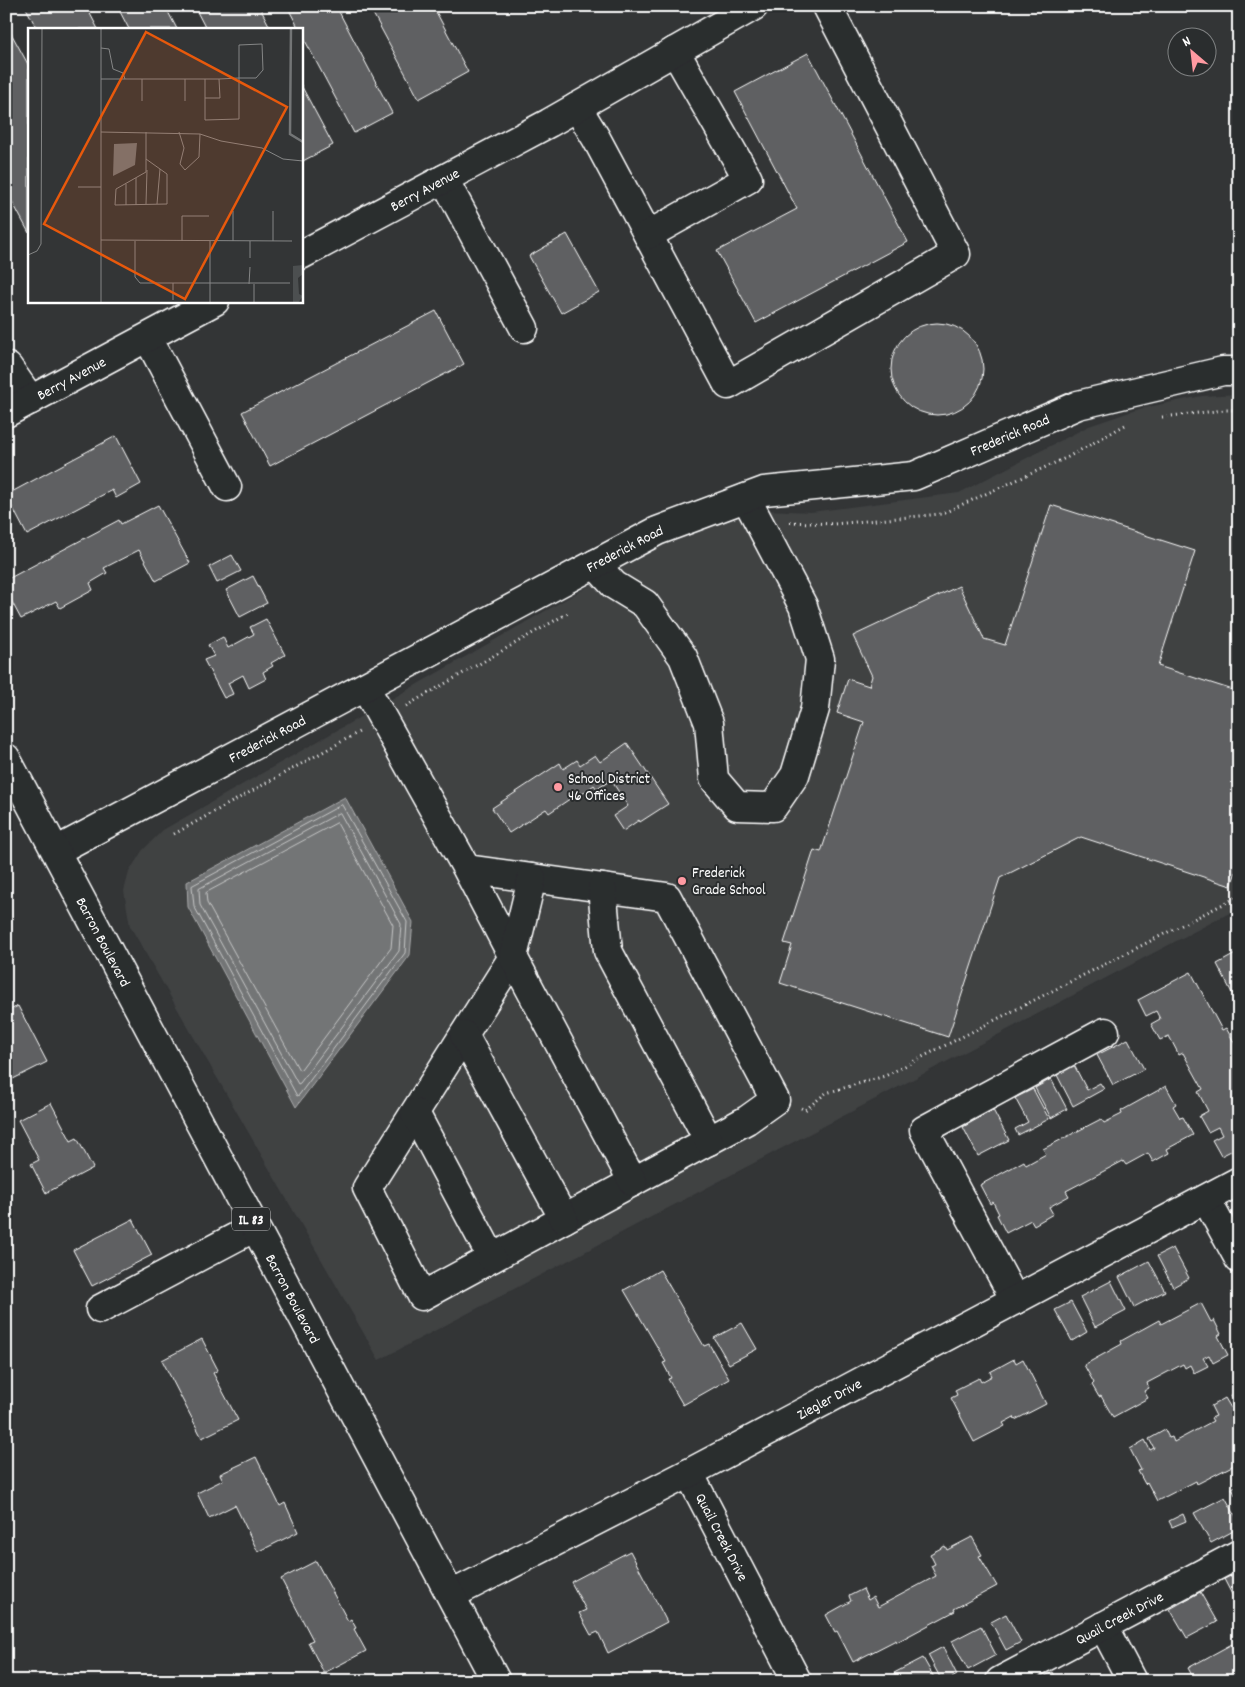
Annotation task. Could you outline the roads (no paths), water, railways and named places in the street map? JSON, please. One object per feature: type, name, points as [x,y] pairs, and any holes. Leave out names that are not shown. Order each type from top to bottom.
[{"type":"street","name":"Berry Avenue","points":[[302,254],[548,123],[754,6]]},
{"type":"street","points":[[577,107],[596,138],[728,385],[956,254],[826,6]]},
{"type":"street","points":[[648,235],[748,179],[675,51]]},
{"type":"street","points":[[444,179],[524,328]]},
{"type":"street","name":"Berry Avenue","points":[[6,413],[214,302]]},
{"type":"street","points":[[148,338],[227,487]]},
{"type":"street","points":[[6,366],[31,400]]},
{"type":"street","name":"Frederick Road","points":[[56,851],[657,531],[764,492],[914,476],[1078,405],[1223,371],[1239,371]]},
{"type":"street","points":[[595,564],[614,585],[645,604],[683,657],[709,722],[714,779],[737,806],[773,807],[796,775],[815,709],[820,659],[802,606],[746,498]]},
{"type":"street","points":[[365,687],[467,869],[512,958],[632,1182]]},
{"type":"street","name":"Barron Boulevard","points":[[6,758],[496,1681]]},
{"type":"street","points":[[467,869],[532,878],[602,888],[668,897],[776,1100],[747,1120],[422,1296],[367,1188],[512,958],[532,878]]},
{"type":"street","points":[[602,888],[608,951],[709,1140]]},
{"type":"street","points":[[1015,1300],[924,1130],[1105,1032]]},
{"type":"street","points":[[464,1035],[564,1219]]},
{"type":"street","points":[[415,1113],[492,1258]]},
{"type":"street","name":"Ziegler Drive","points":[[451,1595],[689,1473],[1239,1181]]},
{"type":"street","points":[[1206,1199],[1239,1260]]},
{"type":"street","points":[[100,1308],[255,1227]]},
{"type":"street","name":"Quail Creek Drive","points":[[689,1473],[797,1681]]},
{"type":"street","name":"Quail Creek Drive","points":[[1000,1681],[1239,1554]]},
{"type":"street","points":[[1103,1626],[1132,1681]]},
{"type":"water","points":[[345,797],[413,922],[410,955],[296,1107],[188,907],[187,882]]},
{"type":"place","name":"School District 46 Offices","points":[[558,787]]},
{"type":"place","name":"Frederick Grade School","points":[[682,881]]}]
